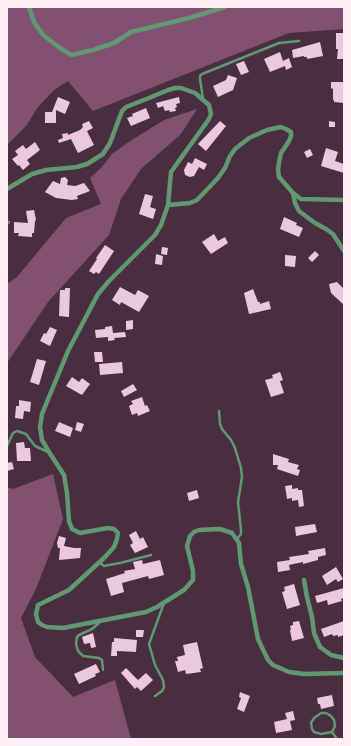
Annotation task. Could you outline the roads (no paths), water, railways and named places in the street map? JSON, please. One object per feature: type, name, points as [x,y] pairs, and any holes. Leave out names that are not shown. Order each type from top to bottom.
[{"type":"street","points":[[29,7],[34,22],[43,35],[60,48],[71,54],[93,50],[114,43],[131,32],[189,18],[225,7]]},
{"type":"street","points":[[7,189],[32,174],[46,170],[77,167],[87,164],[103,154],[110,143],[120,116],[126,107],[175,88],[188,90],[203,99],[209,105],[211,114],[171,172],[168,205],[165,216],[155,235],[113,276],[98,294],[68,351],[42,414],[42,440],[64,475],[69,521],[72,529],[80,533],[108,528],[114,529],[118,533],[114,547],[99,562],[64,593],[38,605],[36,614],[38,622],[47,627],[63,628],[146,612],[165,603],[184,590],[193,580],[193,571],[187,546],[190,536],[199,530],[220,529],[232,533],[239,543],[241,564],[248,587],[258,639],[268,660],[274,665],[288,672],[304,674],[344,673]]},
{"type":"street","points":[[168,205],[190,203],[197,200],[218,178],[225,168],[230,156],[242,143],[266,130],[281,127],[290,132],[291,136],[281,154],[278,170],[279,177],[293,193],[301,199],[344,200]]},
{"type":"street","points":[[293,193],[295,203],[299,211],[315,224],[333,234],[344,251]]},
{"type":"street","points":[[304,580],[314,633],[320,647],[331,655],[344,658]]},
{"type":"lane","points":[[203,99],[200,79],[202,74],[279,43],[298,41]]},
{"type":"lane","points":[[219,411],[220,424],[235,448],[241,468],[242,477],[238,502],[241,534],[237,539]]},
{"type":"lane","points":[[7,446],[13,433],[17,431],[26,434],[35,446],[49,452]]},
{"type":"lane","points":[[99,562],[104,566],[151,555]]},
{"type":"lane","points":[[155,696],[162,691],[164,687],[163,680],[155,665],[149,644],[165,603]]},
{"type":"lane","points":[[100,621],[92,629],[79,635],[76,644],[78,651],[82,656],[99,658],[102,660],[104,670]]},
{"type":"lane","points":[[320,713],[326,713],[332,716],[334,720],[335,726],[332,732],[326,734],[314,732],[311,723],[320,713]]},
{"type":"lane","points":[[332,732],[337,739]]}]
